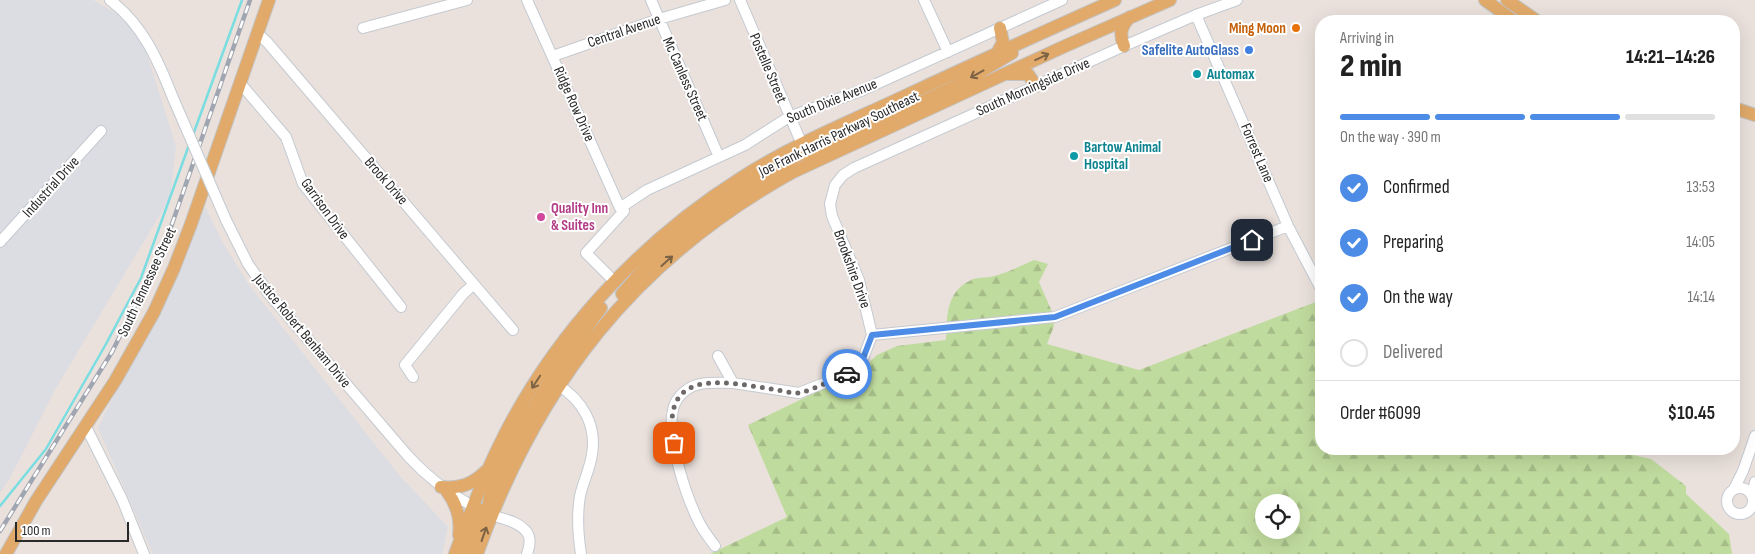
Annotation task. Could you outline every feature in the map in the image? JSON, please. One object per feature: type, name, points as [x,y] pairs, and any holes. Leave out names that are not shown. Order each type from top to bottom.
[{"type":"main road","name":"South Tennessee Street","points":[[6,554],[36,501],[86,427],[134,349],[164,290],[195,214],[269,0]]},
{"type":"main road","name":"Joe Frank Harris Parkway Southeast","points":[[460,551],[482,510],[516,458],[558,385],[608,320],[666,261],[708,226],[767,186],[806,154],[997,53],[1115,0]]},
{"type":"main road","points":[[1114,24],[1149,0]]},
{"type":"main road","name":"Joe Frank Harris Parkway Southeast","points":[[477,554],[489,467],[511,422],[538,378],[578,324],[614,282],[650,246],[680,222],[760,166],[806,154],[997,77],[1170,0]]},
{"type":"main road","points":[[1484,0],[1505,15]]},
{"type":"main road","points":[[1507,0],[1528,15]]},
{"type":"main road","points":[[1124,46],[1120,34],[1130,17]]},
{"type":"main road","points":[[997,53],[1003,42],[1000,28]]},
{"type":"main road","points":[[806,154],[958,85],[1002,60],[1032,38]]},
{"type":"main road","points":[[997,77],[1024,73],[1031,76],[1036,86]]},
{"type":"main road","points":[[1740,110],[1755,115]]},
{"type":"main road","points":[[482,510],[488,504],[489,496],[509,452],[526,421],[594,316],[618,287],[625,271]]},
{"type":"main road","points":[[443,489],[457,488],[468,484],[482,475],[489,467]]},
{"type":"main road","points":[[443,489],[450,496],[458,515],[460,551]]},
{"type":"street","name":"Justice Robert Benham Drive","points":[[110,0],[133,21],[157,58],[226,220],[248,264],[269,294],[428,477],[443,489],[482,510],[519,524],[525,529],[530,538],[527,554]]},
{"type":"street","points":[[363,28],[467,0]]},
{"type":"street","name":"Ridge Row Drive","points":[[528,0],[620,208]]},
{"type":"street","name":"Mc Canless Street","points":[[651,0],[719,157]]},
{"type":"street","name":"Central Avenue","points":[[553,56],[659,19],[725,0]]},
{"type":"street","name":"Postelle Street","points":[[740,0],[806,154]]},
{"type":"street","points":[[924,0],[948,52]]},
{"type":"street","name":"South Dixie Avenue","points":[[614,282],[586,253],[624,211],[620,208],[647,190],[745,145],[789,117],[863,90],[1062,0]]},
{"type":"street","name":"South Morningside Drive","points":[[835,185],[843,175],[854,168],[1196,14],[1237,0]]},
{"type":"street","name":"Forrest Lane","points":[[1196,14],[1288,226],[1315,278]]},
{"type":"street","name":"Brook Drive","points":[[257,33],[267,42],[513,330]]},
{"type":"street","name":"Garrison Drive","points":[[240,83],[286,137],[303,184],[400,306]]},
{"type":"street","name":"Industrial Drive","points":[[0,242],[101,131]]},
{"type":"street","name":"Brookshire Drive","points":[[835,185],[830,209],[859,280],[872,335]]},
{"type":"street","points":[[715,546],[701,527],[683,483],[671,426],[673,410],[677,400],[685,391],[696,385],[708,382],[732,383],[799,393],[859,369],[872,335],[1055,317],[1288,226]]},
{"type":"street","points":[[413,377],[405,365],[463,294],[474,284]]},
{"type":"street","points":[[718,356],[732,383]]},
{"type":"street","points":[[558,385],[569,392],[580,404],[588,418],[592,435],[592,454],[579,504],[581,554]]},
{"type":"street","points":[[86,427],[122,499],[144,554]]},
{"type":"street","points":[[1754,440],[1743,471],[1734,489],[1730,492],[1727,502],[1736,514],[1747,513],[1752,508],[1755,482]]},
{"type":"street","points":[[1734,489],[1744,488],[1752,495]]},
{"type":"shaded area","points":[[0,0],[93,0],[137,25],[176,147],[170,198],[56,388],[10,478],[0,493]]},
{"type":"shaded area","points":[[205,207],[223,243],[249,285],[399,475],[448,527],[442,554],[153,554],[98,428]]},
{"type":"green space","points":[[1034,260],[1048,264],[1039,282],[1053,314],[1054,326],[1047,344],[1139,370],[1315,302],[1315,455],[1633,455],[1651,459],[1686,486],[1686,494],[1729,534],[1732,554],[710,554],[787,517],[748,425],[860,371],[877,355],[897,346],[946,340],[948,313],[952,298],[957,291],[973,279],[996,276]]},
{"type":"waterway","points":[[193,135],[242,0]]},
{"type":"waterway","points":[[0,506],[46,449],[141,278],[189,145]]},
{"type":"railway","points":[[0,531],[112,352],[164,247],[250,0]]},
{"type":"way so far","points":[[674,443],[671,426],[673,410],[677,400],[685,391],[696,385],[708,382],[732,383],[799,393],[847,374]]},
{"type":"place","name":"Ming Moon","points":[[1296,28]]},
{"type":"place","name":"Safelite AutoGlass","points":[[1249,50]]},
{"type":"place","name":"Automax","points":[[1197,74]]},
{"type":"place","name":"Bartow Animal Hospital","points":[[1074,156]]},
{"type":"place","name":"Quality Inn & Suites","points":[[541,217]]},
{"type":"route","points":[[847,374],[859,369],[872,335],[1055,317],[1252,240]]}]
